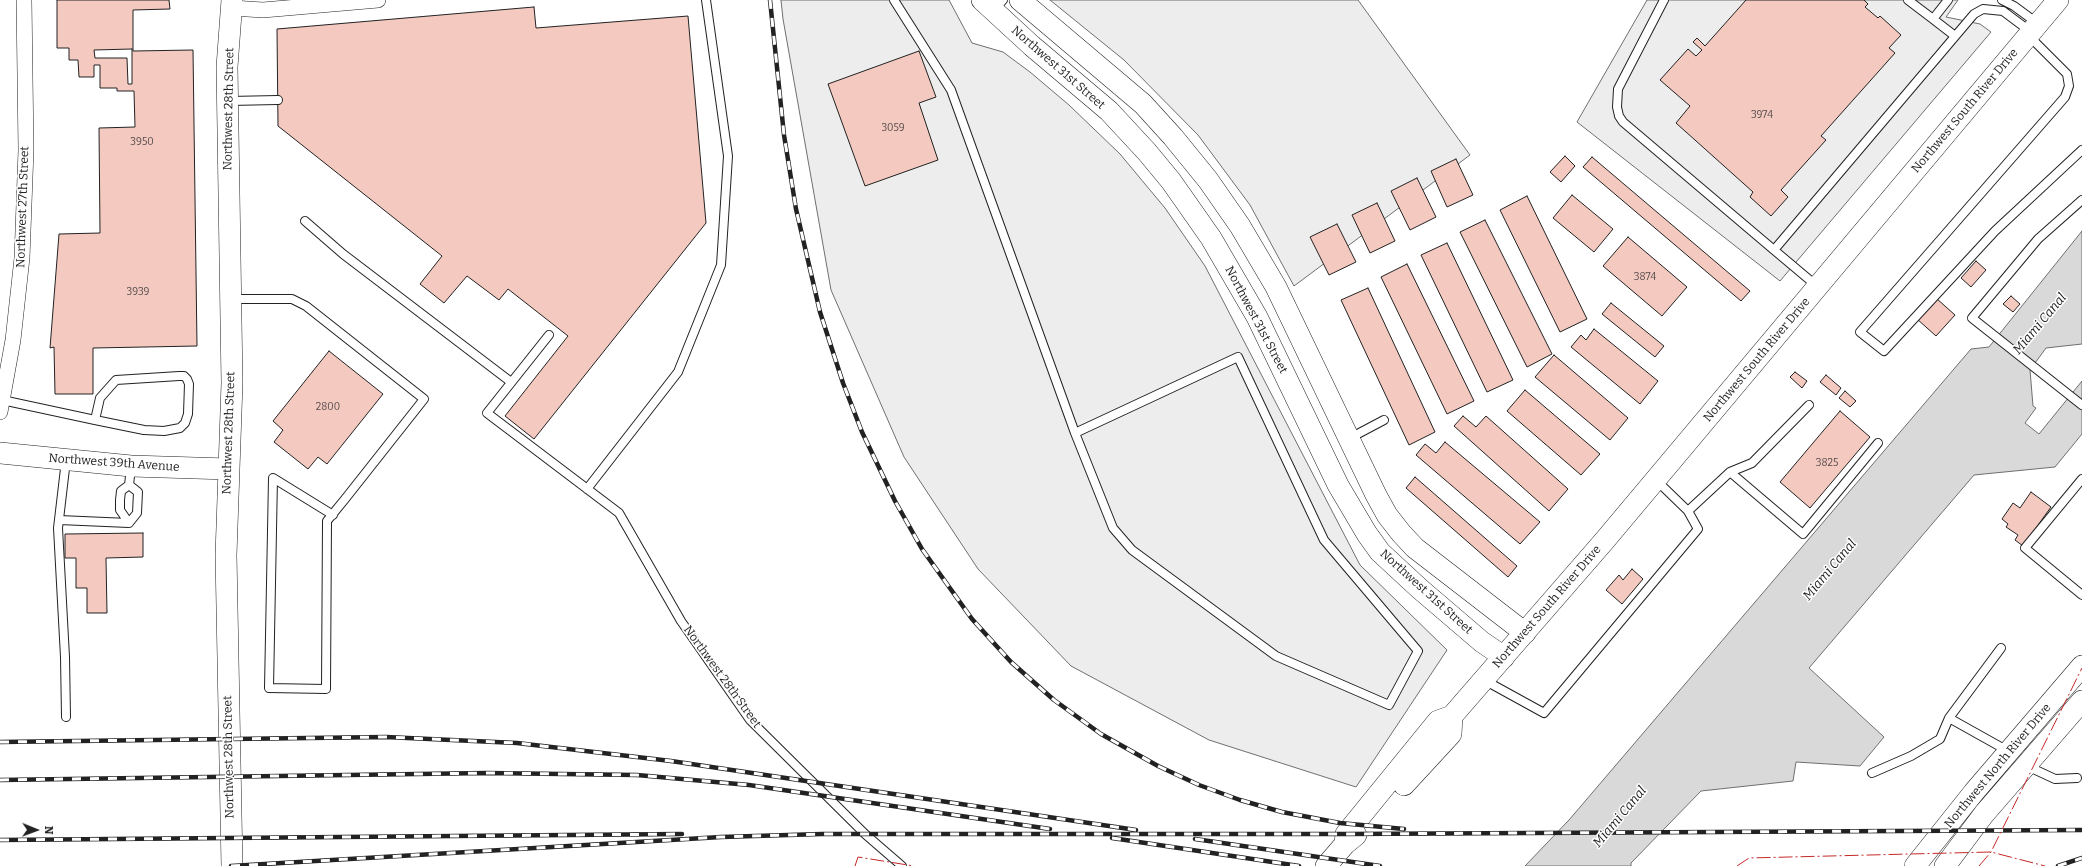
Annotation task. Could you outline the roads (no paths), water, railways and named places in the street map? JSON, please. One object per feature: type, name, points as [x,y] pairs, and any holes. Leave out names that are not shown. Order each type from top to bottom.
[{"type":"street","name":"Northwest 27th Street","points":[[1,406],[13,340],[23,250],[26,134],[24,0]]},
{"type":"street","points":[[232,4],[263,10],[378,0]]},
{"type":"street","points":[[1020,0],[1143,104],[1173,137],[1208,180],[1243,232],[1276,287],[1387,515],[1415,548],[1525,633]]},
{"type":"street","name":"Northwest South River Drive","points":[[1326,866],[1345,844],[1357,834],[1451,734],[1452,716],[1656,480],[2058,0]]},
{"type":"street","name":"Northwest 28th Street","points":[[232,4],[227,67],[232,383],[228,469],[227,609],[232,866]]},
{"type":"street","name":"Northwest 31st Street","points":[[993,4],[1109,111],[1172,181],[1211,238],[1257,317],[1321,452],[1353,514],[1380,552],[1478,639],[1504,657]]},
{"type":"street","points":[[1321,452],[1349,438]]},
{"type":"street","name":"Northwest 39th Avenue","points":[[0,453],[66,460],[130,475],[228,469]]},
{"type":"street","name":"Northwest North River Drive","points":[[1915,866],[2009,751],[2082,666]]},
{"type":"street","name":"Northwest North River Drive","points":[[1945,866],[1984,814],[2082,701]]},
{"type":"lane","points":[[549,335],[487,413],[587,489],[678,372],[721,265],[728,156],[706,0]]},
{"type":"lane","points":[[894,0],[950,90],[1075,433],[1113,528],[1132,550],[1276,656],[1389,705],[1418,651],[1324,540],[1238,357],[1075,433]]},
{"type":"lane","points":[[1664,0],[1618,88],[1616,98],[1619,116],[1623,122],[1818,287]]},
{"type":"lane","points":[[1908,0],[1955,36]]},
{"type":"lane","points":[[1933,19],[1948,0]]},
{"type":"lane","points":[[2002,0],[2013,3],[2032,30],[2067,74],[2069,86],[2066,97],[1860,332],[1884,351],[1994,231],[2082,150]]},
{"type":"lane","points":[[1774,250],[1955,36],[1978,11],[1990,9],[2003,11],[2032,30]]},
{"type":"lane","points":[[228,101],[278,100]]},
{"type":"lane","points":[[2082,200],[2038,239],[1972,318],[2082,406]]},
{"type":"lane","points":[[305,221],[343,254],[511,382]]},
{"type":"lane","points":[[230,298],[292,299],[306,306],[424,399],[332,515],[327,521],[326,689],[269,688],[274,478],[332,515]]},
{"type":"lane","points":[[1,406],[96,420],[144,430],[164,431],[180,428],[185,423],[188,414],[189,384],[187,379],[179,376],[116,380],[100,398],[96,420]]},
{"type":"lane","points":[[1688,512],[1730,472],[1752,463],[1809,405]]},
{"type":"lane","points":[[1349,438],[1384,420]]},
{"type":"lane","points":[[1730,472],[1803,534],[1878,443]]},
{"type":"lane","points":[[66,460],[59,520],[66,717]]},
{"type":"lane","points":[[129,523],[120,510],[121,491],[130,475]]},
{"type":"lane","points":[[129,523],[137,513],[138,496],[138,492],[130,475]]},
{"type":"lane","points":[[2082,479],[2025,548],[2082,594]]},
{"type":"lane","points":[[1484,680],[1544,713],[1698,529],[1688,512],[1656,480]]},
{"type":"lane","name":"Northwest 28th Street","points":[[587,489],[621,516],[681,621],[750,720],[864,834],[902,866]]},
{"type":"lane","points":[[59,520],[129,523]]},
{"type":"lane","points":[[1872,773],[1912,756],[1940,739],[1949,718],[2001,648]]},
{"type":"lane","points":[[1949,718],[2009,751]]},
{"type":"lane","points":[[2026,765],[2055,779],[2077,778]]},
{"type":"water","name":"Miami Canal","points":[[2082,231],[2082,344],[2046,348],[2030,370],[2033,406],[2036,408],[2025,423],[2039,434],[2082,381],[2082,434],[2055,467],[1974,475],[1809,668],[1884,737],[1860,766],[1796,762],[1793,781],[1701,791],[1631,863],[1631,866],[1525,866],[1569,820],[1971,349],[1989,347]]},
{"type":"railway","points":[[770,0],[784,135],[796,209],[820,312],[843,383],[862,432],[895,501],[922,549],[972,619],[1011,662],[1054,700],[1101,734],[1158,766],[1199,785],[1240,800],[1282,812],[1340,823],[1404,829]]},
{"type":"railway","points":[[0,742],[386,737],[517,743],[671,761],[1136,830]]},
{"type":"railway","points":[[0,780],[487,773],[637,775],[749,785],[1050,829]]},
{"type":"railway","points":[[231,866],[721,837],[822,834],[1346,834],[2082,830]]},
{"type":"railway","points":[[0,840],[682,834]]},
{"type":"railway","points":[[1112,838],[1299,866]]},
{"type":"railway","points":[[1195,839],[1380,866]]},
{"type":"railway","points":[[2058,866],[2082,858]]}]
